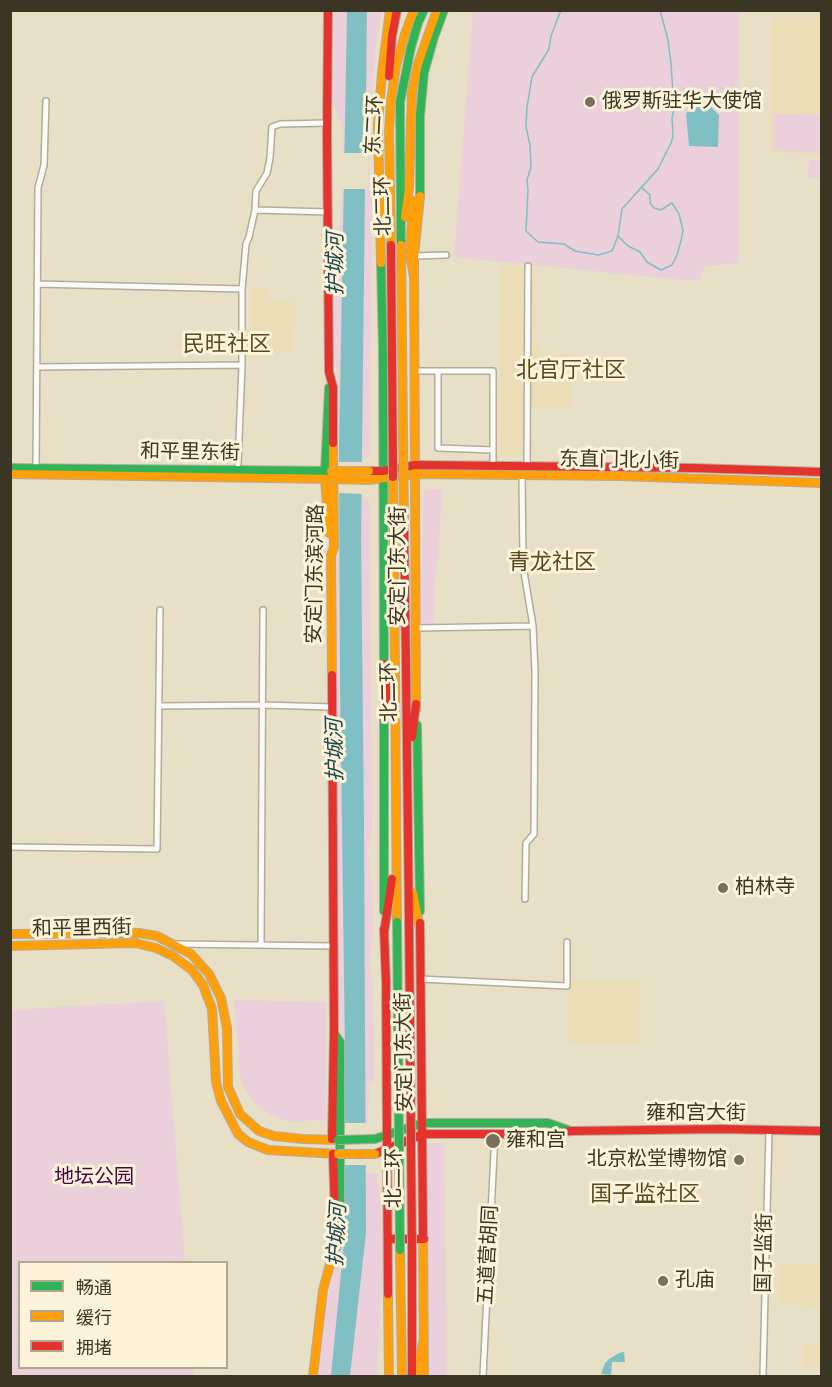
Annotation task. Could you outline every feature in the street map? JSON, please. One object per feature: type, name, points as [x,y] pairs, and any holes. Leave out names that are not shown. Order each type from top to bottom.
[{"type":"main road","name":"安定门东滨河路","points":[[328,10],[329,372],[333,387],[334,547],[331,555],[335,1139]]},
{"type":"main road","name":"安定门东大街","points":[[389,1377],[384,933],[383,351],[378,125],[390,10]]},
{"type":"main road","points":[[388,131],[390,56],[398,10]]},
{"type":"main road","points":[[396,66],[402,28],[408,10]]},
{"type":"main road","name":"东二环","points":[[392,245],[388,131],[396,66],[414,10]]},
{"type":"main road","name":"北二环","points":[[412,1377],[408,772],[399,124],[400,102],[411,47],[424,10]]},
{"type":"main road","points":[[414,277],[410,254],[414,184],[410,113],[418,64],[437,10]]},
{"type":"main road","name":"安定门东大街","points":[[424,1377],[423,1123],[416,704],[414,256],[420,203],[420,116],[424,73],[444,10]]},
{"type":"main road","points":[[401,242],[409,188],[411,137]]},
{"type":"main road","name":"北二环","points":[[392,245],[402,1377]]},
{"type":"main road","points":[[383,351],[414,352]]},
{"type":"main road","points":[[329,372],[328,475],[331,555]]},
{"type":"main road","points":[[382,451],[415,451]]},
{"type":"main road","name":"东直门北小街","points":[[415,469],[527,466],[822,483]]},
{"type":"main road","name":"和平里东街","points":[[10,468],[328,475]]},
{"type":"main road","name":"东直门北小街","points":[[415,469],[522,475],[619,472],[822,472]]},
{"type":"main road","name":"和平里东街","points":[[10,474],[383,475],[415,469]]},
{"type":"main road","points":[[383,521],[416,521]]},
{"type":"main road","points":[[383,596],[416,596]]},
{"type":"main road","points":[[384,664],[396,745]]},
{"type":"main road","points":[[408,772],[416,704]]},
{"type":"main road","points":[[384,933],[396,853]]},
{"type":"main road","points":[[408,869],[420,929]]},
{"type":"main road","name":"和平里西街","points":[[10,934],[139,933],[157,936],[174,944],[191,954],[203,967],[221,998],[227,1028],[228,1087],[240,1114],[259,1131],[274,1136],[303,1139],[375,1139]]},
{"type":"main road","name":"和平里西街","points":[[10,946],[135,943],[156,948],[173,956],[192,970],[203,985],[212,1009],[216,1082],[221,1101],[238,1134],[248,1142],[268,1150],[375,1154],[387,1149]]},
{"type":"main road","points":[[385,967],[420,968]]},
{"type":"main road","points":[[313,1377],[324,1290],[337,1245],[340,1221],[340,1042],[334,1032]]},
{"type":"main road","name":"雍和宫大街","points":[[375,1139],[423,1123],[548,1123],[571,1131]]},
{"type":"main road","name":"雍和宫大街","points":[[423,1134],[550,1134],[571,1131],[722,1129],[822,1131]]},
{"type":"main road","points":[[387,1149],[423,1134]]},
{"type":"main road","points":[[332,1259],[335,1154]]},
{"type":"main road","points":[[388,1239],[424,1239]]},
{"type":"main road","points":[[417,1377],[423,1342]]},
{"type":"street","points":[[36,468],[38,188],[44,165],[46,101]]},
{"type":"street","points":[[238,464],[242,288],[246,244],[255,210],[256,191],[267,173],[272,127],[280,124],[327,123]]},
{"type":"street","points":[[255,210],[329,212]]},
{"type":"street","points":[[414,256],[446,255]]},
{"type":"street","points":[[527,466],[528,266]]},
{"type":"street","points":[[37,284],[242,288]]},
{"type":"street","points":[[37,367],[242,365]]},
{"type":"street","points":[[415,371],[493,371],[494,466]]},
{"type":"street","points":[[438,372],[438,448],[493,450]]},
{"type":"street","points":[[522,475],[523,566],[533,626],[536,672],[534,834],[526,843],[525,899]]},
{"type":"street","points":[[10,847],[157,849],[160,610]]},
{"type":"street","points":[[261,945],[263,610]]},
{"type":"street","points":[[416,628],[533,626]]},
{"type":"street","points":[[159,706],[332,706]]},
{"type":"street","points":[[420,979],[567,986],[567,942]]},
{"type":"street","points":[[174,944],[333,946]]},
{"type":"street","name":"国子监街","points":[[763,1377],[769,1130]]},
{"type":"street","name":"五道营胡同","points":[[483,1377],[495,1133]]},
{"type":"shaded area","points":[[815,11],[821,11],[821,155],[770,152],[771,18],[815,18]]},
{"type":"shaded area","points":[[501,265],[535,268],[535,346],[540,347],[541,354],[572,355],[571,407],[525,408],[525,456],[498,456]]},
{"type":"shaded area","points":[[251,288],[269,289],[269,301],[295,302],[293,352],[249,351]]},
{"type":"shaded area","points":[[570,980],[639,981],[638,1044],[569,1043]]},
{"type":"shaded area","points":[[779,1263],[821,1264],[821,1308],[778,1304]]},
{"type":"shaded area","points":[[803,1343],[821,1343],[821,1366],[803,1366]]},
{"type":"green space","points":[[333,11],[382,11],[376,44],[371,99],[372,140],[369,140],[369,191],[372,192],[370,457],[366,459],[337,458],[338,383],[333,347],[332,233],[339,228],[342,199],[343,130],[332,99]]},
{"type":"green space","points":[[473,11],[739,11],[739,263],[704,266],[700,280],[684,280],[454,257]]},
{"type":"green space","points":[[774,114],[821,115],[821,153],[773,150]]},
{"type":"green space","points":[[809,160],[821,160],[821,179],[808,178]]},
{"type":"green space","points":[[442,489],[438,561],[435,574],[434,624],[420,623],[424,490]]},
{"type":"green space","points":[[365,498],[370,503],[372,832],[368,851],[372,888],[373,930],[370,961],[373,992],[374,1082],[369,1083],[368,1121],[343,1121],[343,1039],[337,1023],[336,499]]},
{"type":"green space","points":[[234,1000],[326,1002],[326,1120],[280,1119],[255,1103],[241,1082]]},
{"type":"green space","name":"地坛公园","points":[[164,1001],[185,1261],[18,1261],[18,1369],[194,1369],[194,1376],[11,1376],[11,1010]]},
{"type":"green space","points":[[427,1143],[444,1143],[447,1376],[427,1376]]},
{"type":"green space","points":[[343,1172],[377,1173],[384,1248],[377,1376],[318,1376],[328,1297],[340,1249]]},
{"type":"water","points":[[367,10],[361,539],[366,1233],[350,1376],[331,1376],[344,1242],[345,1050],[339,450],[347,11]]},
{"type":"water","points":[[699,103],[707,103],[719,115],[718,147],[689,146],[686,113],[698,107]]},
{"type":"water","points":[[624,1352],[625,1362],[612,1362],[611,1375],[601,1374],[609,1359]]},
{"type":"pier","points":[[341,153],[368,153],[368,189],[340,189]]},
{"type":"pier","points":[[336,462],[364,462],[364,494],[336,493]]},
{"type":"pier","points":[[342,1123],[369,1123],[369,1165],[341,1165]]},
{"type":"waterway","points":[[561,10],[551,36],[549,49],[532,77],[527,107],[526,127],[531,167],[527,180],[526,231],[538,242],[564,244],[575,251],[598,255],[612,251],[618,236],[622,209],[658,169],[673,136],[671,63],[660,10]]},
{"type":"waterway","points":[[619,237],[628,246],[640,252],[647,262],[661,270],[672,265],[677,255],[683,231],[679,214],[672,203],[661,210],[654,208],[650,203],[650,195],[642,188]]},
{"type":"traffic: fast","points":[[401,245],[400,102],[411,47],[424,10]]},
{"type":"traffic: fast","points":[[420,196],[420,116],[424,73],[444,10]]},
{"type":"traffic: fast","points":[[381,263],[384,668]]},
{"type":"traffic: fast","points":[[325,471],[329,388]]},
{"type":"traffic: fast","points":[[10,468],[331,471]]},
{"type":"traffic: fast","points":[[384,686],[384,911]]},
{"type":"traffic: fast","points":[[417,725],[420,911]]},
{"type":"traffic: fast","points":[[397,922],[400,1250]]},
{"type":"traffic: fast","points":[[332,1259],[337,1245],[340,1221],[340,1042],[334,1033]]},
{"type":"traffic: fast","points":[[375,1139],[423,1123],[548,1123],[568,1130]]},
{"type":"traffic: fast","points":[[338,1140],[375,1139]]},
{"type":"traffic: slow","points":[[381,263],[378,125],[390,10]]},
{"type":"traffic: slow","points":[[391,245],[389,131],[391,101],[396,66],[414,10]]},
{"type":"traffic: slow","points":[[405,217],[409,188],[412,92],[418,64],[437,10]]},
{"type":"traffic: slow","points":[[416,710],[414,256],[420,196]]},
{"type":"traffic: slow","points":[[413,201],[410,254],[414,277]]},
{"type":"traffic: slow","points":[[401,245],[404,524]]},
{"type":"traffic: slow","points":[[332,675],[333,443]]},
{"type":"traffic: slow","points":[[331,471],[369,471]]},
{"type":"traffic: slow","points":[[10,474],[331,479]]},
{"type":"traffic: slow","points":[[369,480],[415,474],[619,476],[822,483]]},
{"type":"traffic: slow","points":[[393,477],[395,666]]},
{"type":"traffic: slow","points":[[325,479],[329,533]]},
{"type":"traffic: slow","points":[[331,479],[369,480]]},
{"type":"traffic: slow","points":[[395,666],[397,922]]},
{"type":"traffic: slow","points":[[413,893],[420,929]]},
{"type":"traffic: slow","points":[[10,934],[139,933],[157,936],[191,954],[209,974],[221,998],[227,1028],[228,1087],[240,1114],[259,1131],[274,1136],[338,1140]]},
{"type":"traffic: slow","points":[[10,946],[135,943],[156,948],[173,956],[192,970],[203,985],[212,1009],[216,1082],[221,1101],[238,1134],[248,1142],[268,1150],[338,1154]]},
{"type":"traffic: slow","points":[[338,1154],[375,1154]]},
{"type":"traffic: slow","points":[[423,1233],[424,1376]]},
{"type":"traffic: slow","points":[[400,1250],[402,1376]]},
{"type":"traffic: slow","points":[[313,1376],[323,1290],[332,1257]]},
{"type":"traffic: slow","points":[[388,1294],[389,1376]]},
{"type":"traffic: slow","points":[[417,1376],[423,1342]]},
{"type":"traffic: jam","points":[[328,10],[329,372],[333,387],[333,443]]},
{"type":"traffic: jam","points":[[389,76],[392,36],[397,10]]},
{"type":"traffic: jam","points":[[391,245],[393,477]]},
{"type":"traffic: jam","points":[[369,471],[383,471],[415,465],[822,472]]},
{"type":"traffic: jam","points":[[404,524],[406,666]]},
{"type":"traffic: jam","points":[[384,664],[390,709]]},
{"type":"traffic: jam","points":[[406,666],[409,922]]},
{"type":"traffic: jam","points":[[332,675],[334,1032],[332,1139]]},
{"type":"traffic: jam","points":[[412,737],[416,704]]},
{"type":"traffic: jam","points":[[384,933],[392,879]]},
{"type":"traffic: jam","points":[[409,922],[412,1250]]},
{"type":"traffic: jam","points":[[420,923],[423,1233]]},
{"type":"traffic: jam","points":[[384,929],[388,1294]]},
{"type":"traffic: jam","points":[[375,1154],[423,1134],[550,1134],[571,1131],[721,1129],[822,1131]]},
{"type":"traffic: jam","points":[[333,1154],[334,1233]]},
{"type":"traffic: jam","points":[[388,1239],[424,1239]]},
{"type":"traffic: jam","points":[[412,1250],[412,1376]]},
{"type":"place","name":"俄罗斯驻华大使馆","points":[[590,102]]},
{"type":"place","name":"柏林寺","points":[[723,888]]},
{"type":"place","name":"雍和宫","points":[[493,1141]]},
{"type":"place","name":"北京松堂博物馆","points":[[739,1160]]},
{"type":"place","name":"孔庙","points":[[663,1281]]},
{"type":"district","name":"民旺社区","points":[[227,345]]},
{"type":"district","name":"北官厅社区","points":[[571,371]]},
{"type":"district","name":"青龙社区","points":[[552,563]]},
{"type":"district","name":"国子监社区","points":[[645,1195]]},
{"type":"water label","name":"护城河","points":[[336,264]]},
{"type":"water label","name":"护城河","points":[[336,750]]},
{"type":"water label","name":"护城河","points":[[338,1235]]}]
